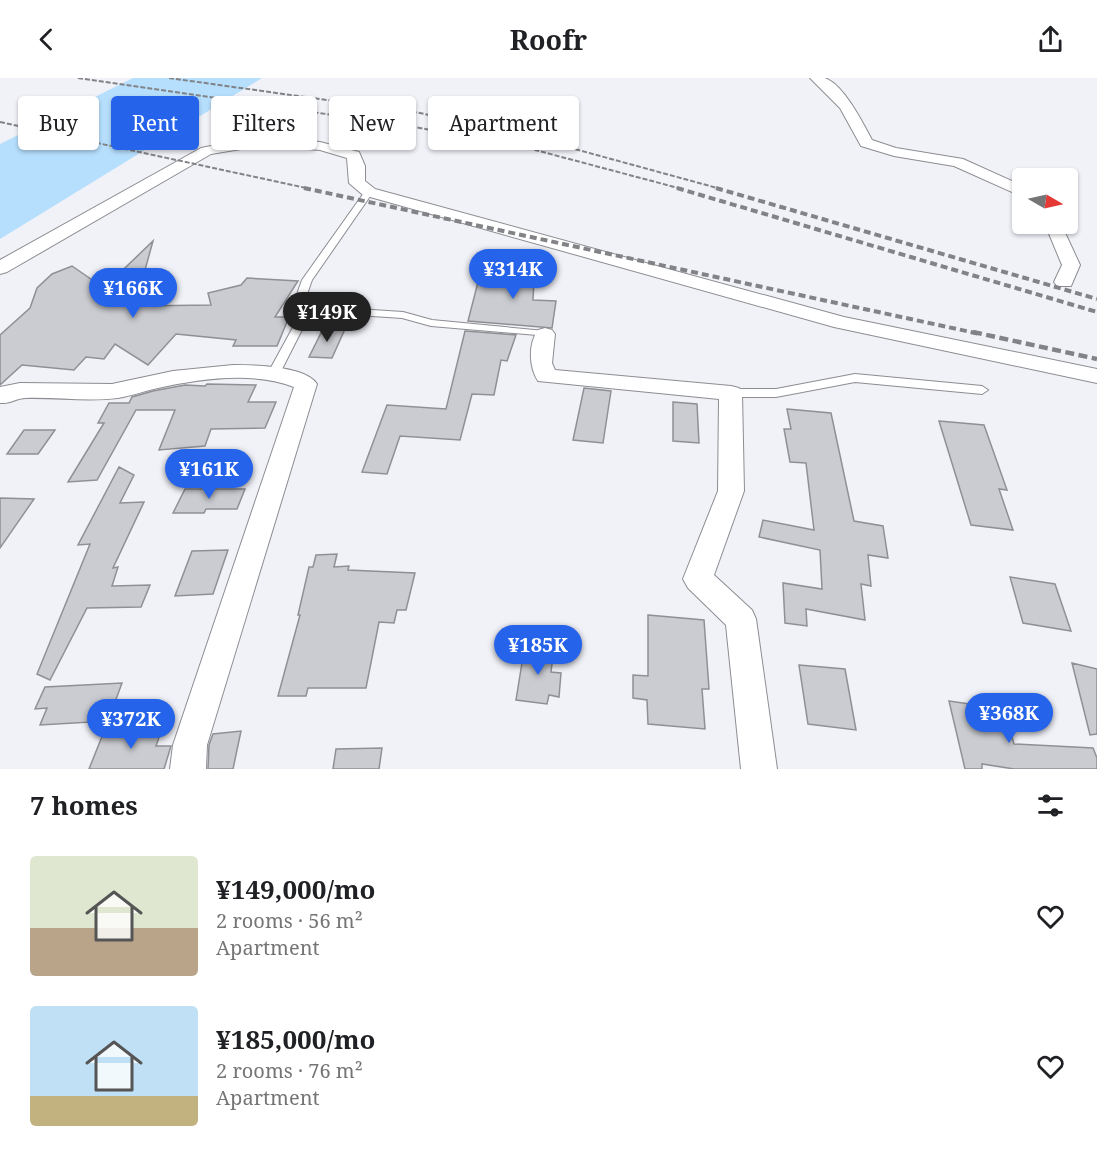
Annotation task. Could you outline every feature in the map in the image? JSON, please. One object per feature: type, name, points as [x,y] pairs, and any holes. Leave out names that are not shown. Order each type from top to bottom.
[{"type":"street","points":[[816,78],[827,85],[852,113],[866,143],[894,152],[958,162],[1012,187]]},
{"type":"street","points":[[0,268],[206,151],[231,144],[281,143],[343,150],[354,154],[357,183],[369,192],[841,323],[1097,376]]},
{"type":"street","points":[[1057,234],[1071,265],[1064,282]]},
{"type":"street","points":[[545,334],[541,363],[546,376],[731,393],[731,491],[698,579],[741,619],[759,769]]},
{"type":"street","points":[[0,395],[7,396],[20,390],[113,391],[159,380],[205,374],[274,373],[306,384],[190,745],[188,769]]},
{"type":"lane","points":[[308,309],[301,297],[308,280],[369,192]]},
{"type":"lane","points":[[308,309],[403,315],[431,323],[545,334]]},
{"type":"lane","points":[[274,373],[308,309]]},
{"type":"lane","points":[[731,393],[776,393],[855,378],[982,390]]},
{"type":"water","points":[[133,78],[262,78],[233,96],[211,96],[211,109],[199,117],[199,96],[111,96],[111,150],[145,150],[0,239],[0,144],[18,135],[18,150],[99,150],[99,96],[97,96]]},
{"type":"building","points":[[153,241],[135,306],[211,305],[208,293],[241,285],[247,278],[298,281],[275,317],[289,317],[277,346],[233,346],[236,340],[176,334],[148,365],[115,344],[104,359],[86,357],[74,370],[22,365],[0,385],[0,335],[30,308],[37,288],[52,274],[72,266],[104,288]]},
{"type":"building","points":[[508,260],[535,260],[533,300],[556,301],[552,328],[468,321],[478,282],[506,284]]},
{"type":"building","points":[[323,329],[345,329],[332,358],[309,357]]},
{"type":"building","points":[[465,331],[516,335],[507,361],[501,360],[494,395],[472,394],[460,440],[400,436],[387,474],[362,472],[387,405],[446,409]]},
{"type":"building","points":[[207,384],[256,385],[248,402],[276,402],[265,428],[211,429],[205,446],[159,450],[175,410],[136,410],[97,480],[68,482],[104,423],[98,423],[109,403],[129,403],[132,397],[153,391],[185,385],[205,386]]},
{"type":"building","points":[[584,388],[611,391],[603,443],[573,440]]},
{"type":"building","points":[[673,402],[697,404],[699,443],[673,441]]},
{"type":"building","points":[[787,409],[831,413],[854,521],[883,526],[888,558],[868,555],[871,586],[861,584],[865,620],[806,609],[807,626],[785,623],[783,583],[822,589],[820,550],[759,537],[763,520],[814,530],[806,463],[790,462],[784,429],[791,429]]},
{"type":"building","points":[[939,421],[984,425],[1007,490],[999,489],[1013,530],[971,525]]},
{"type":"building","points":[[24,430],[55,430],[38,454],[7,454]]},
{"type":"building","points":[[119,467],[134,475],[120,503],[144,502],[113,568],[118,567],[112,586],[150,585],[141,607],[87,608],[50,680],[37,674],[90,544],[78,545]]},
{"type":"building","points":[[185,489],[245,489],[237,509],[206,509],[204,513],[173,513]]},
{"type":"building","points":[[0,498],[34,499],[0,548]]},
{"type":"building","points":[[228,550],[213,594],[175,596],[192,551]]},
{"type":"building","points":[[337,554],[334,567],[349,566],[348,570],[415,573],[406,610],[397,610],[394,623],[379,622],[366,688],[308,688],[306,696],[278,696],[300,615],[298,615],[309,567],[313,567],[316,555]]},
{"type":"building","points":[[1010,577],[1055,584],[1071,631],[1023,623]]},
{"type":"building","points":[[648,615],[704,620],[709,689],[702,689],[705,729],[648,724],[647,700],[633,698],[633,675],[648,676]]},
{"type":"building","points":[[525,644],[554,648],[551,672],[561,673],[559,697],[549,695],[547,704],[516,700]]},
{"type":"building","points":[[1072,663],[1097,669],[1097,734],[1090,735]]},
{"type":"building","points":[[799,665],[845,669],[856,730],[808,724]]},
{"type":"building","points":[[122,683],[108,721],[40,725],[47,708],[35,709],[45,687]]},
{"type":"building","points":[[949,701],[1004,709],[1014,744],[1093,748],[1097,758],[1097,769],[1014,769],[982,764],[982,769],[965,769]]},
{"type":"building","points":[[163,726],[156,746],[171,746],[164,769],[89,769],[105,729]]},
{"type":"building","points":[[241,731],[233,769],[208,769],[209,745],[213,734]]},
{"type":"building","points":[[382,748],[379,769],[333,769],[336,749]]},
{"type":"railway","points":[[78,78],[409,126],[524,147],[682,189]]},
{"type":"railway","points":[[169,78],[420,113],[538,139],[721,189]]},
{"type":"railway","points":[[0,122],[311,189]]},
{"type":"railway","points":[[304,188],[980,334]]},
{"type":"railway","points":[[677,188],[1097,312]]},
{"type":"railway","points":[[716,188],[1097,299]]},
{"type":"railway","points":[[973,332],[1097,359]]}]
